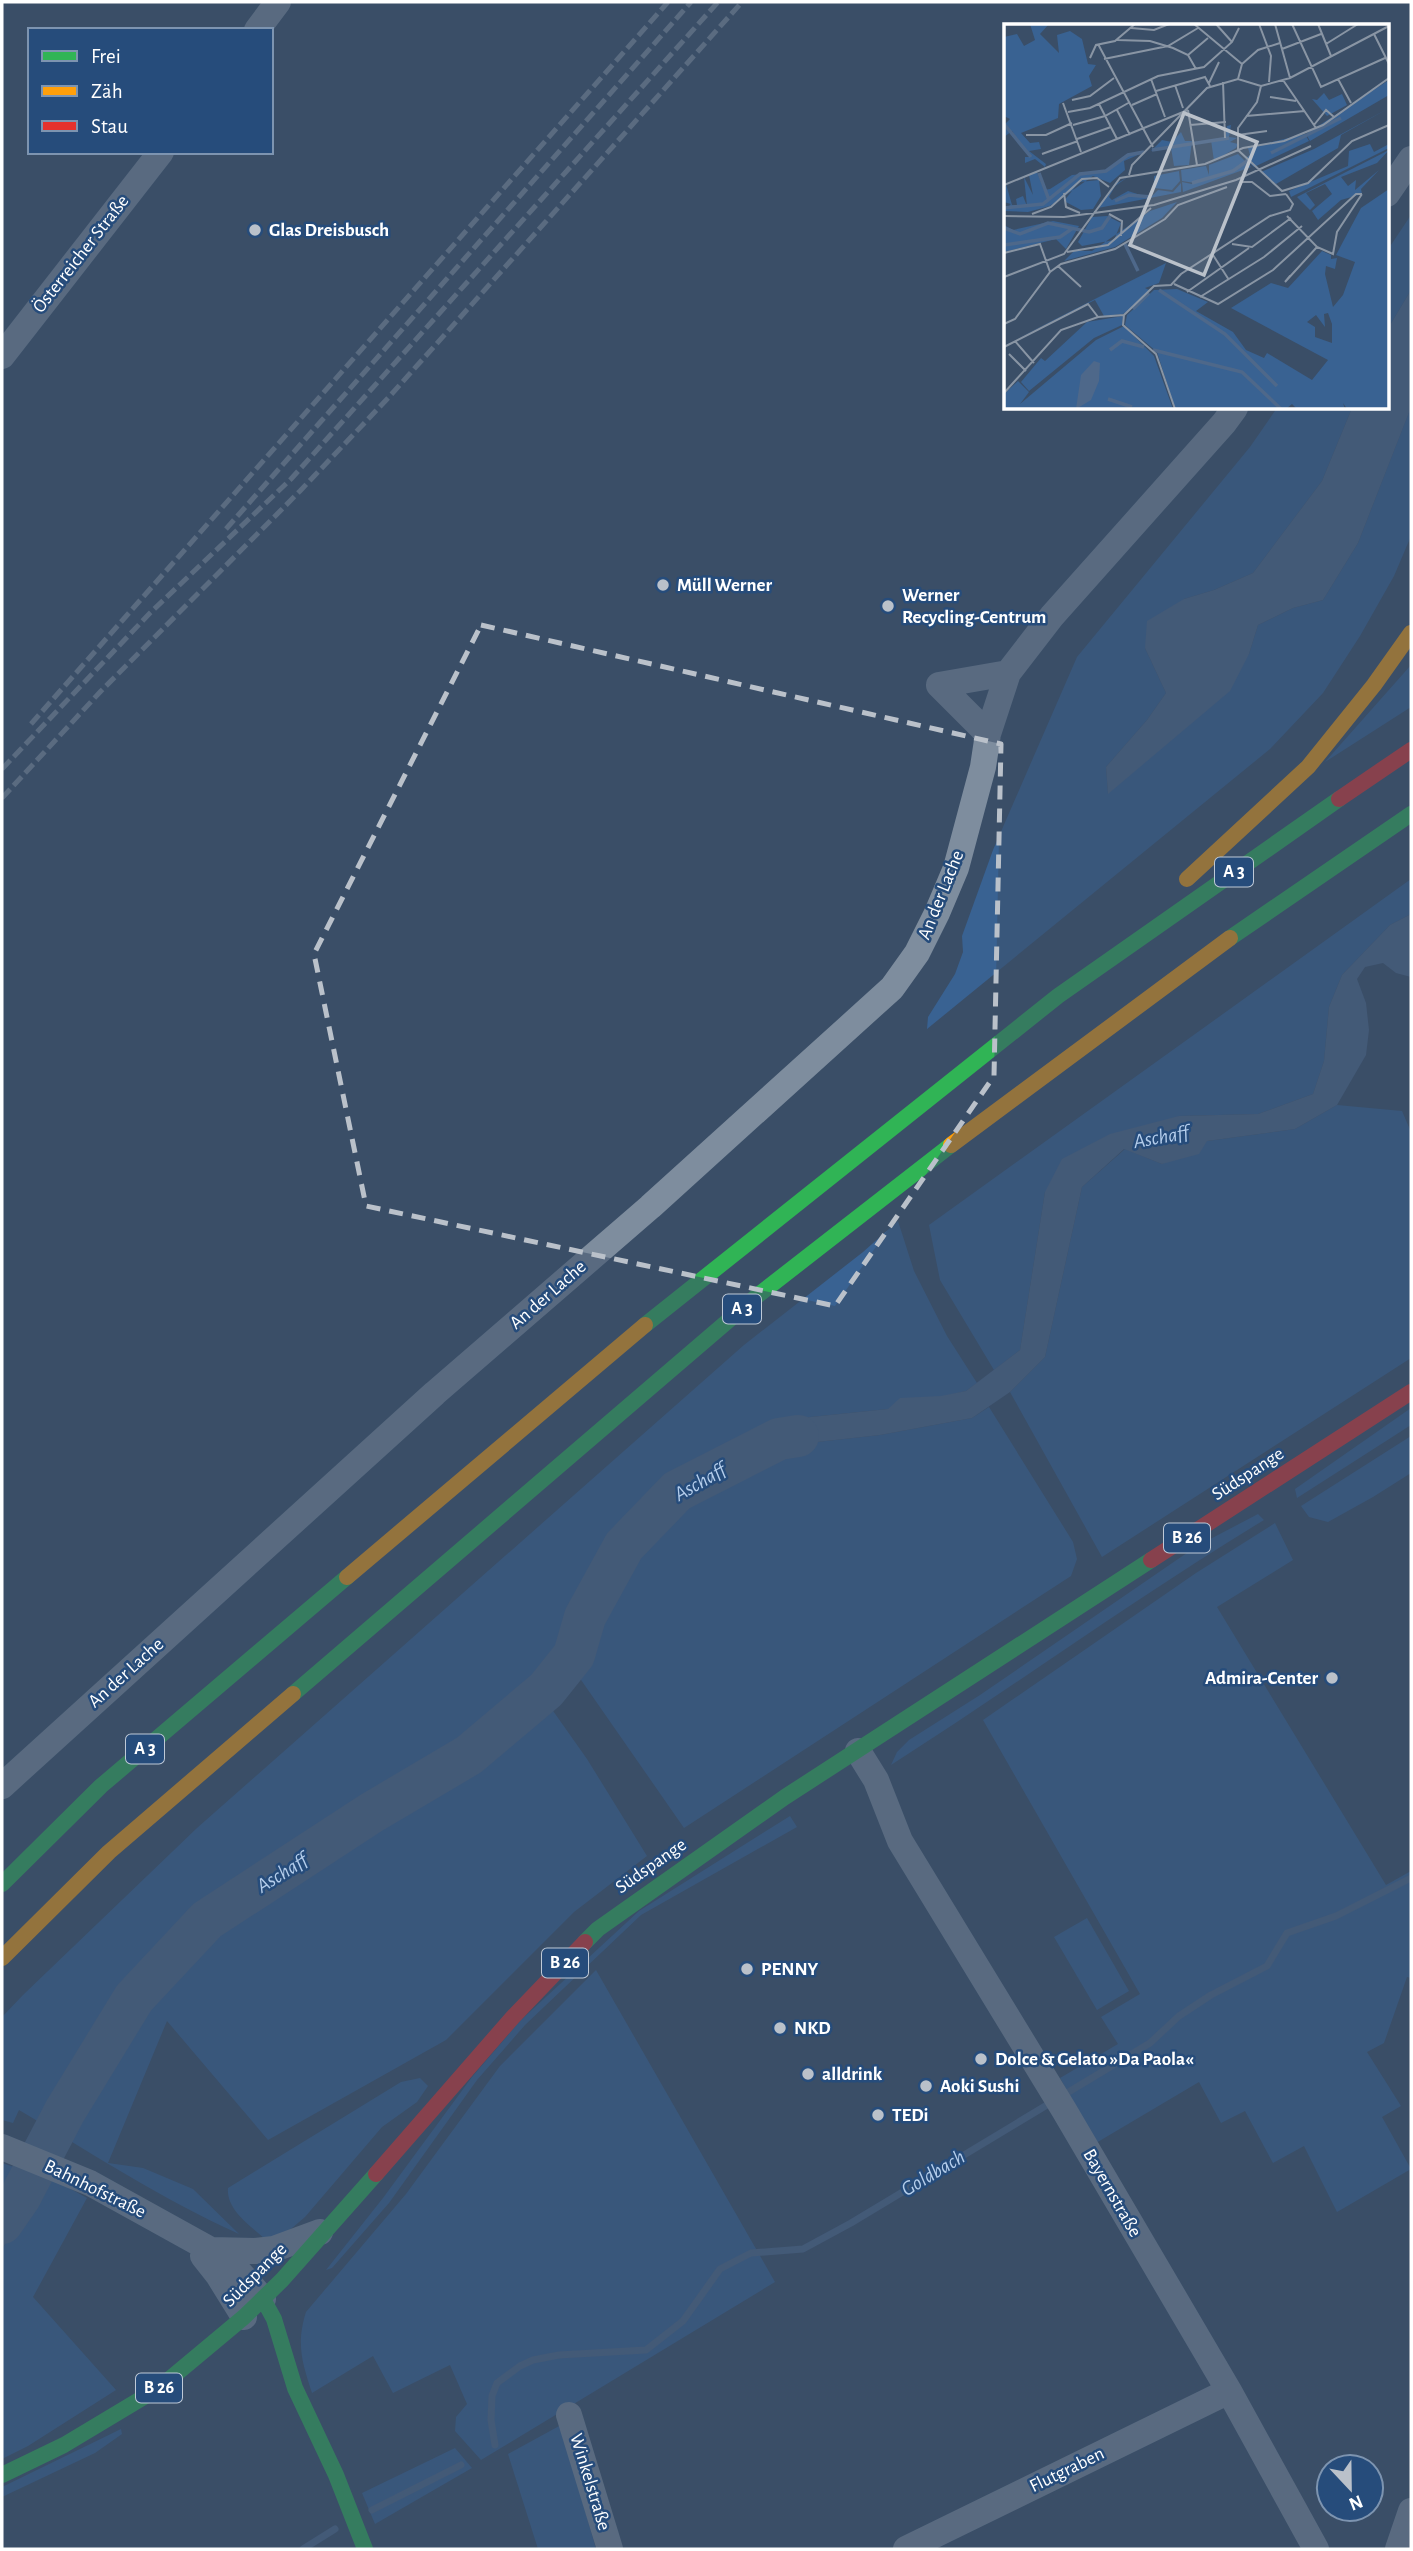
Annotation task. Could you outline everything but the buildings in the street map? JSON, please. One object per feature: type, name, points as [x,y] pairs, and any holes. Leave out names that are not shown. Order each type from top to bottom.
[{"type":"main road","points":[[1171,894],[1308,767],[1382,675],[1411,633]]},
{"type":"main road","name":"A 3","points":[[2,1884],[101,1786],[612,1351],[1058,996],[1411,750]]},
{"type":"main road","name":"A 3","points":[[2,1958],[110,1852],[757,1296],[899,1182],[1238,932],[1411,814]]},
{"type":"main road","points":[[1058,996],[1151,912]]},
{"type":"main road","name":"Südspange","points":[[2,2474],[64,2445],[159,2388],[247,2322],[263,2299],[328,2229],[513,2017],[598,1929],[785,1797],[1411,1392]]},
{"type":"main road","name":"Bahnhofstraße","points":[[263,2299],[274,2319],[295,2389],[336,2475],[364,2549]]},
{"type":"main road","name":"Bahnhofstraße","points":[[264,2347],[295,2389]]},
{"type":"street","points":[[258,28],[278,2]]},
{"type":"street","name":"Österreicher Straße","points":[[2,356],[159,154]]},
{"type":"street","points":[[1388,193],[1411,159]]},
{"type":"street","name":"An der Lache","points":[[2,1786],[435,1393],[650,1207],[892,988],[917,953],[956,868],[983,767],[988,734],[1007,673],[1052,616],[1234,410]]},
{"type":"street","points":[[988,734],[939,685],[1007,673]]},
{"type":"street","name":"Bayernstraße","points":[[850,1756],[880,1819],[900,1842],[1057,2100],[1229,2391],[1316,2549]]},
{"type":"street","name":"Bahnhofstraße","points":[[2,2147],[90,2183],[211,2250],[241,2274],[263,2299]]},
{"type":"street","name":"Bahnhofstraße","points":[[211,2250],[274,2249],[328,2229]]},
{"type":"street","name":"Bahnhofstraße","points":[[185,2237],[218,2275],[247,2322]]},
{"type":"street","name":"Flutgraben","points":[[906,2549],[1229,2391]]},
{"type":"street","name":"Winkelstraße","points":[[569,2416],[610,2549]]},
{"type":"street","points":[[1398,2549],[1411,2511]]},
{"type":"highlighted area","points":[[481,625],[1001,744],[994,1076],[835,1306],[366,1206],[314,954]]},
{"type":"shaded area","points":[[1411,215],[1411,290],[1388,328],[1388,250]]},
{"type":"shaded area","points":[[1411,407],[1411,536],[1394,576],[1323,693],[1270,749],[927,1029],[928,1017],[955,974],[963,952],[962,936],[993,850],[1077,657],[1250,447],[1276,410],[1351,410],[1322,481],[1253,573],[1214,590],[1184,599],[1145,648],[1166,693],[1147,720],[1106,767],[1108,793],[1249,654],[1258,625],[1293,608],[1323,600],[1358,543]]},
{"type":"shaded area","points":[[1411,665],[1411,707],[1325,762]]},
{"type":"shaded area","points":[[1411,879],[1411,914],[1390,925],[1342,975],[1329,1007],[1324,1061],[1313,1094],[1258,1114],[1179,1116],[1045,1192],[1020,1350],[994,1370],[940,1280],[929,1225]]},
{"type":"shaded area","points":[[1337,1105],[1402,1111],[1411,1132],[1411,1358],[1102,1557],[1010,1392],[1045,1357],[1082,1187],[1125,1149],[1162,1164],[1207,1141],[1295,1129]]},
{"type":"shaded area","points":[[898,1221],[914,1271],[947,1336],[977,1383],[966,1391],[888,1409],[801,1418],[754,1463],[808,1443],[880,1435],[972,1418],[989,1407],[1073,1542],[1077,1559],[1071,1576],[684,1828],[579,1677],[551,1708],[587,1759],[647,1856],[574,1912],[446,2040],[268,2140],[167,2021],[108,2163],[143,2168],[193,2189],[239,2234],[155,2191],[19,2110],[13,2123],[2,2120],[2,2017],[23,1995],[197,1828],[744,1345],[863,1252]]},
{"type":"shaded area","points":[[1411,1408],[1411,1425],[1297,1498],[1295,1489]]},
{"type":"shaded area","points":[[1411,1436],[1411,1473],[1328,1522],[1309,1517],[1301,1506]]},
{"type":"shaded area","points":[[1258,1514],[1264,1520],[891,1765],[897,1752],[909,1740],[980,1695],[1197,1546]]},
{"type":"shaded area","points":[[1275,1523],[1293,1560],[1217,1607],[1386,1885],[1411,1871],[1411,1978],[1407,1977],[1384,2043],[1367,2052],[1401,2106],[1382,2117],[1411,2169],[1337,2212],[1304,2146],[1273,2163],[1245,2111],[1221,2123],[1199,2082],[1096,2143],[1060,2078],[1118,2044],[1101,2017],[1140,1994],[983,1720],[1196,1573]]},
{"type":"shaded area","points":[[790,1816],[797,1827],[641,1915],[525,2025],[477,2080],[389,2203],[332,2268],[326,2270],[472,2077],[520,2021],[639,1911]]},
{"type":"shaded area","points":[[1087,1918],[1129,1991],[1097,2010],[1054,1937]]},
{"type":"shaded area","points":[[596,1970],[775,2282],[481,2460],[455,2431],[456,2417],[467,2404],[450,2365],[393,2393],[373,2356],[312,2393],[305,2372],[301,2344],[306,2312],[406,2194],[500,2066]]},
{"type":"shaded area","points":[[420,2078],[428,2086],[417,2102],[382,2127],[305,2217],[285,2234],[265,2239],[235,2210],[228,2196],[228,2188],[401,2082]]},
{"type":"shaded area","points":[[2,2163],[58,2182],[87,2198],[33,2297],[116,2390],[28,2446],[2,2459],[2,2249],[39,2192],[5,2185],[2,2190]]},
{"type":"shaded area","points":[[561,2425],[596,2549],[538,2549],[508,2454]]},
{"type":"shaded area","points":[[121,2429],[122,2434],[95,2453],[2,2497],[2,2487]]},
{"type":"shaded area","points":[[455,2448],[472,2468],[375,2524],[362,2493]]},
{"type":"water","points":[[1411,290],[1410,410],[1358,543],[1323,600],[1293,608],[1258,625],[1249,654],[1230,691],[1108,794],[1106,767],[1147,720],[1166,693],[1145,648],[1147,621],[1184,599],[1214,590],[1253,573],[1322,481],[1351,410],[1388,410],[1388,328]]},
{"type":"water","points":[[1411,914],[1411,977],[1396,973],[1383,963],[1365,967],[1357,979],[1366,1003],[1369,1030],[1366,1055],[1337,1105],[1295,1129],[1207,1141],[1199,1154],[1162,1164],[1124,1149],[1082,1187],[1045,1357],[1010,1392],[972,1418],[880,1435],[808,1443],[754,1463],[746,1456],[748,1443],[801,1418],[888,1409],[900,1398],[941,1396],[966,1391],[1020,1350],[1045,1192],[1062,1159],[1110,1134],[1179,1116],[1258,1114],[1313,1094],[1324,1061],[1329,1007],[1342,975],[1390,925]]},
{"type":"water","points":[[5,2185],[39,2191],[2,2249],[2,2190]]},
{"type":"waterway","name":"Aschaff","points":[[2,2223],[20,2197],[65,2111],[134,1998],[207,1920],[371,1813],[469,1755],[546,1690],[574,1655],[585,1617],[624,1546],[677,1491],[779,1439],[798,1436]]},
{"type":"waterway","name":"Goldbach","points":[[495,2445],[491,2420],[492,2396],[497,2383],[520,2366],[533,2360],[559,2355],[646,2350],[683,2321],[720,2269],[751,2253],[803,2249],[851,2223],[1150,2043],[1179,2016],[1211,1995],[1267,1966],[1287,1933],[1336,1916],[1411,1878]]},
{"type":"waterway","points":[[372,2510],[461,2465]]},
{"type":"waterway","points":[[303,2549],[335,2529]]},
{"type":"railway","points":[[31,724],[668,2]]},
{"type":"railway","points":[[226,529],[691,2]]},
{"type":"railway","points":[[2,769],[150,613],[291,479],[718,2]]},
{"type":"railway","points":[[2,798],[101,691],[300,491],[389,397],[742,2]]},
{"type":"traffic: fast","points":[[645,1325],[1058,996],[1339,799]]},
{"type":"traffic: fast","points":[[1230,938],[1411,814]]},
{"type":"traffic: fast","points":[[293,1694],[757,1296],[951,1145]]},
{"type":"traffic: fast","points":[[585,1942],[598,1929],[785,1797],[1151,1560]]},
{"type":"traffic: fast","points":[[2,1884],[101,1786],[347,1577]]},
{"type":"traffic: fast","points":[[2,2475],[64,2445],[159,2388],[244,2317],[282,2280],[376,2174]]},
{"type":"traffic: fast","points":[[263,2299],[274,2319],[295,2388],[336,2475],[365,2549]]},
{"type":"traffic: slow","points":[[1187,879],[1308,767],[1374,685],[1411,633]]},
{"type":"traffic: slow","points":[[951,1145],[1230,938]]},
{"type":"traffic: slow","points":[[347,1577],[645,1325]]},
{"type":"traffic: slow","points":[[2,1958],[109,1852],[293,1694]]},
{"type":"traffic: jam","points":[[1339,799],[1411,750]]},
{"type":"traffic: jam","points":[[1151,1560],[1411,1392]]},
{"type":"traffic: jam","points":[[376,2174],[513,2017],[585,1942]]},
{"type":"place","name":"Glas Dreisbusch","points":[[255,230]]},
{"type":"place","name":"Müll Werner","points":[[663,585]]},
{"type":"place","name":"Werner Recycling-Centrum","points":[[888,606]]},
{"type":"place","name":"Admira-Center","points":[[1332,1678]]},
{"type":"place","name":"PENNY","points":[[747,1969]]},
{"type":"place","name":"NKD","points":[[780,2028]]},
{"type":"place","name":"Dolce & Gelato »Da Paola«","points":[[981,2059]]},
{"type":"place","name":"alldrink","points":[[808,2074]]},
{"type":"place","name":"Aoki Sushi","points":[[926,2086]]},
{"type":"place","name":"TEDi","points":[[878,2115]]}]
